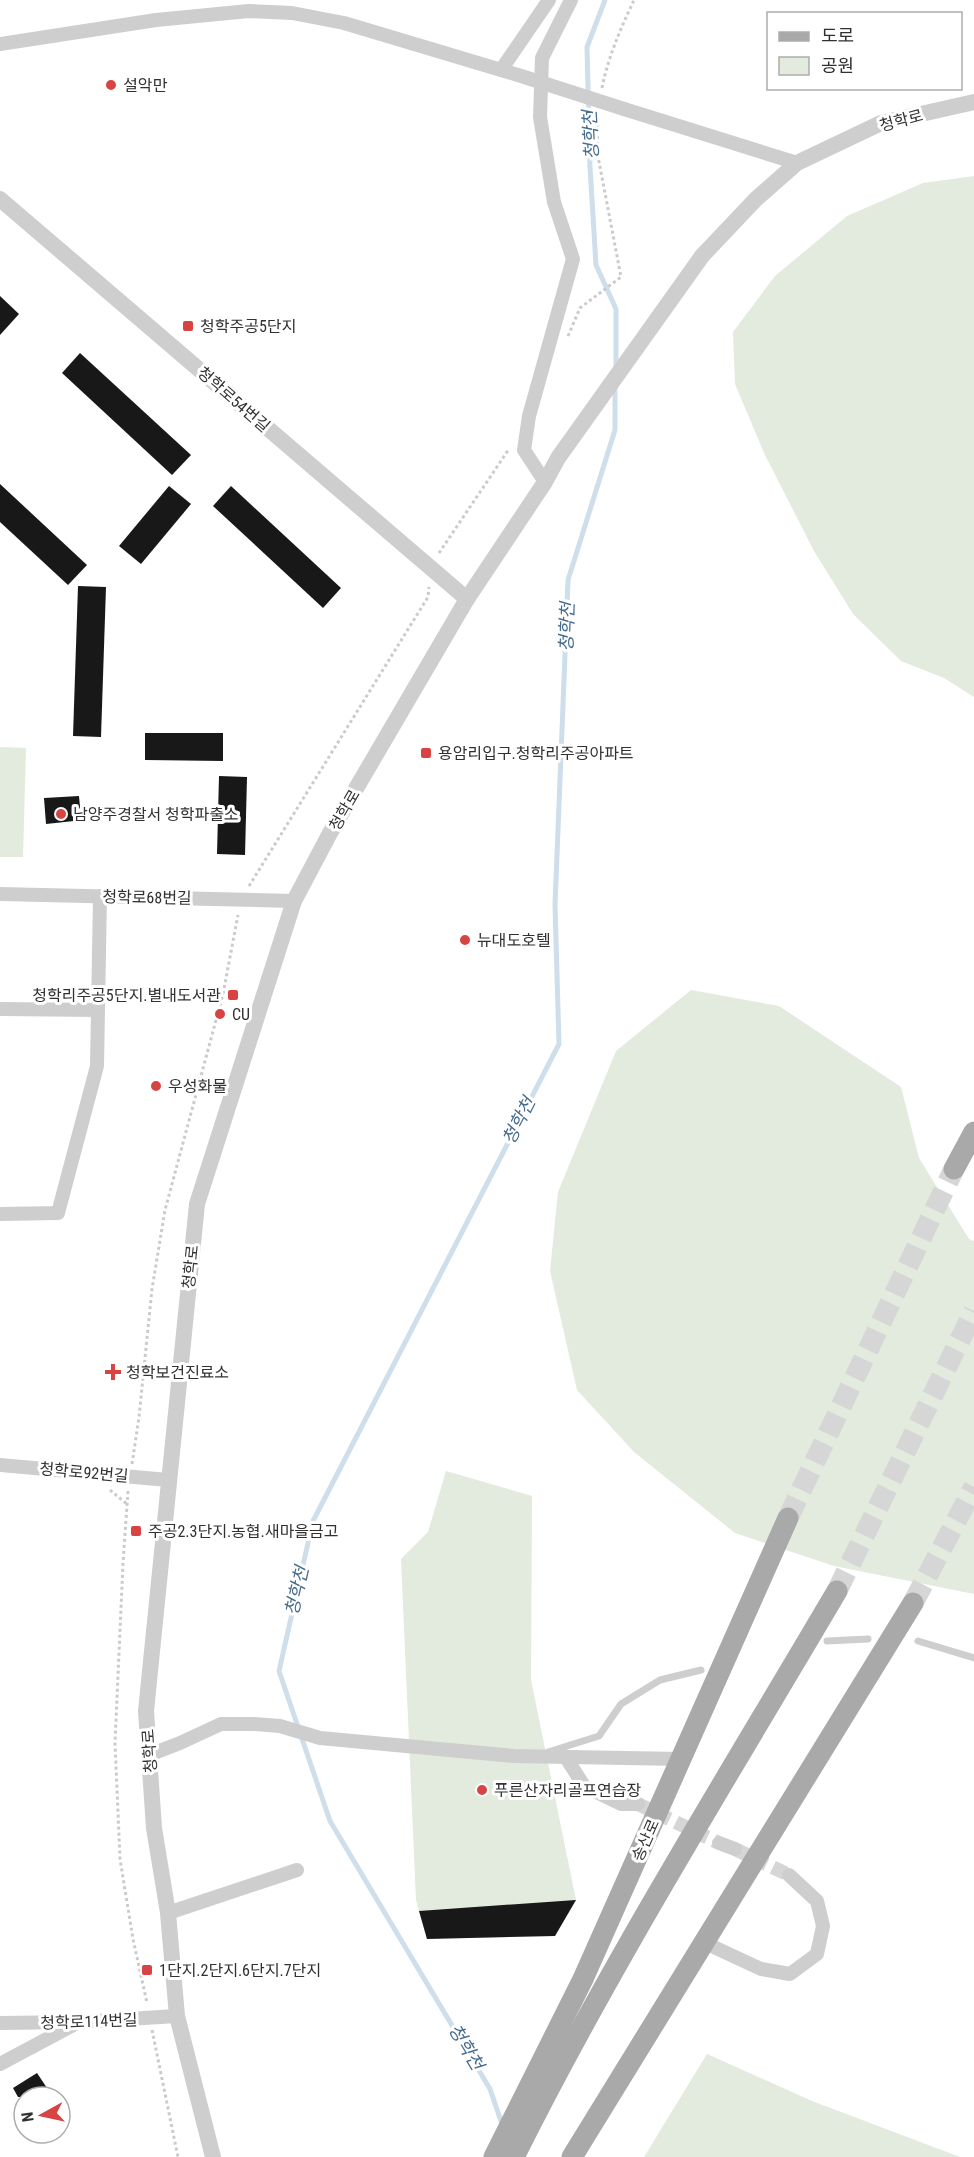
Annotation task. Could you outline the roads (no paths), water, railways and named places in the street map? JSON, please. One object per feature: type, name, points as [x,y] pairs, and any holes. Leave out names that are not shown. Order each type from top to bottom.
[{"type":"main road","points":[[954,1169],[974,1132]]},
{"type":"main road","name":"송산로","points":[[514,2157],[529,2107],[583,1979],[788,1518]]},
{"type":"main road","name":"송산로","points":[[494,2157],[529,2107],[644,1919],[837,1592]]},
{"type":"main road","points":[[572,2157],[913,1603]]},
{"type":"street","points":[[501,70],[549,0]]},
{"type":"street","points":[[545,482],[524,450],[529,416],[573,259],[555,202],[540,117],[542,58],[571,0]]},
{"type":"street","points":[[0,45],[156,20],[249,10],[292,13],[344,22],[797,163]]},
{"type":"street","name":"청학로","points":[[213,2157],[177,2016],[168,1913],[154,1828],[146,1711],[197,1204],[294,901],[330,833],[467,599],[545,482],[558,458],[702,256],[756,199],[797,163],[881,123],[974,102]]},
{"type":"street","name":"청학로54번길","points":[[0,199],[467,599]]},
{"type":"street","name":"청학로68번길","points":[[0,894],[294,901]]},
{"type":"street","points":[[0,1214],[58,1213],[98,1066],[100,896]]},
{"type":"street","points":[[0,1009],[98,1010]]},
{"type":"street","name":"청학로92번길","points":[[0,1465],[168,1480]]},
{"type":"street","points":[[149,1755],[220,1724],[280,1726],[320,1738],[514,1756],[681,1759]]},
{"type":"street","points":[[565,1756],[584,1786],[621,1804],[638,1804]]},
{"type":"street","points":[[719,1843],[735,1849]]},
{"type":"street","points":[[168,1913],[297,1870]]},
{"type":"street","points":[[703,1942],[761,1969],[790,1974],[817,1954],[823,1926],[817,1901],[789,1875]]},
{"type":"street","name":"청학로114번길","points":[[0,2023],[78,2022],[177,2016]]},
{"type":"street","points":[[0,2064],[78,2022]]},
{"type":"lane","points":[[827,1641],[868,1639]]},
{"type":"lane","points":[[918,1641],[974,1658]]},
{"type":"lane","points":[[535,1756],[599,1736],[621,1704],[660,1680],[701,1670]]},
{"type":"waterway","name":"청학천","points":[[605,0],[587,47],[590,167],[596,265],[616,309],[616,369]]},
{"type":"waterway","name":"청학천","points":[[503,2127],[490,2089],[330,1821],[279,1671],[313,1521],[559,1044],[555,905],[568,580],[615,430],[615,387]]},
{"type":"tunnel","points":[[788,1518],[954,1169]]},
{"type":"tunnel","points":[[837,1591],[974,1311]]},
{"type":"tunnel","points":[[913,1603],[974,1487]]},
{"type":"tunnel","points":[[638,1804],[719,1843]]},
{"type":"tunnel","points":[[735,1849],[789,1875]]},
{"type":"place","name":"설악만","points":[[111,85]]},
{"type":"place","name":"청학주공5단지","points":[[188,326]]},
{"type":"place","name":"용암리입구.청학리주공아파트","points":[[426,753]]},
{"type":"place","name":"남양주경찰서 청학파출소","points":[[61,814]]},
{"type":"place","name":"뉴대도호텔","points":[[465,940]]},
{"type":"place","name":"청학리주공5단지.별내도서관","points":[[233,995]]},
{"type":"place","name":"CU","points":[[220,1014]]},
{"type":"place","name":"우성화물","points":[[156,1086]]},
{"type":"place","name":"청학보건진료소","points":[[113,1372]]},
{"type":"place","name":"주공2.3단지.농협.새마을금고","points":[[136,1531]]},
{"type":"place","name":"푸른산자리골프연습장","points":[[482,1790]]},
{"type":"place","name":"1단지.2단지.6단지.7단지","points":[[147,1970]]}]
